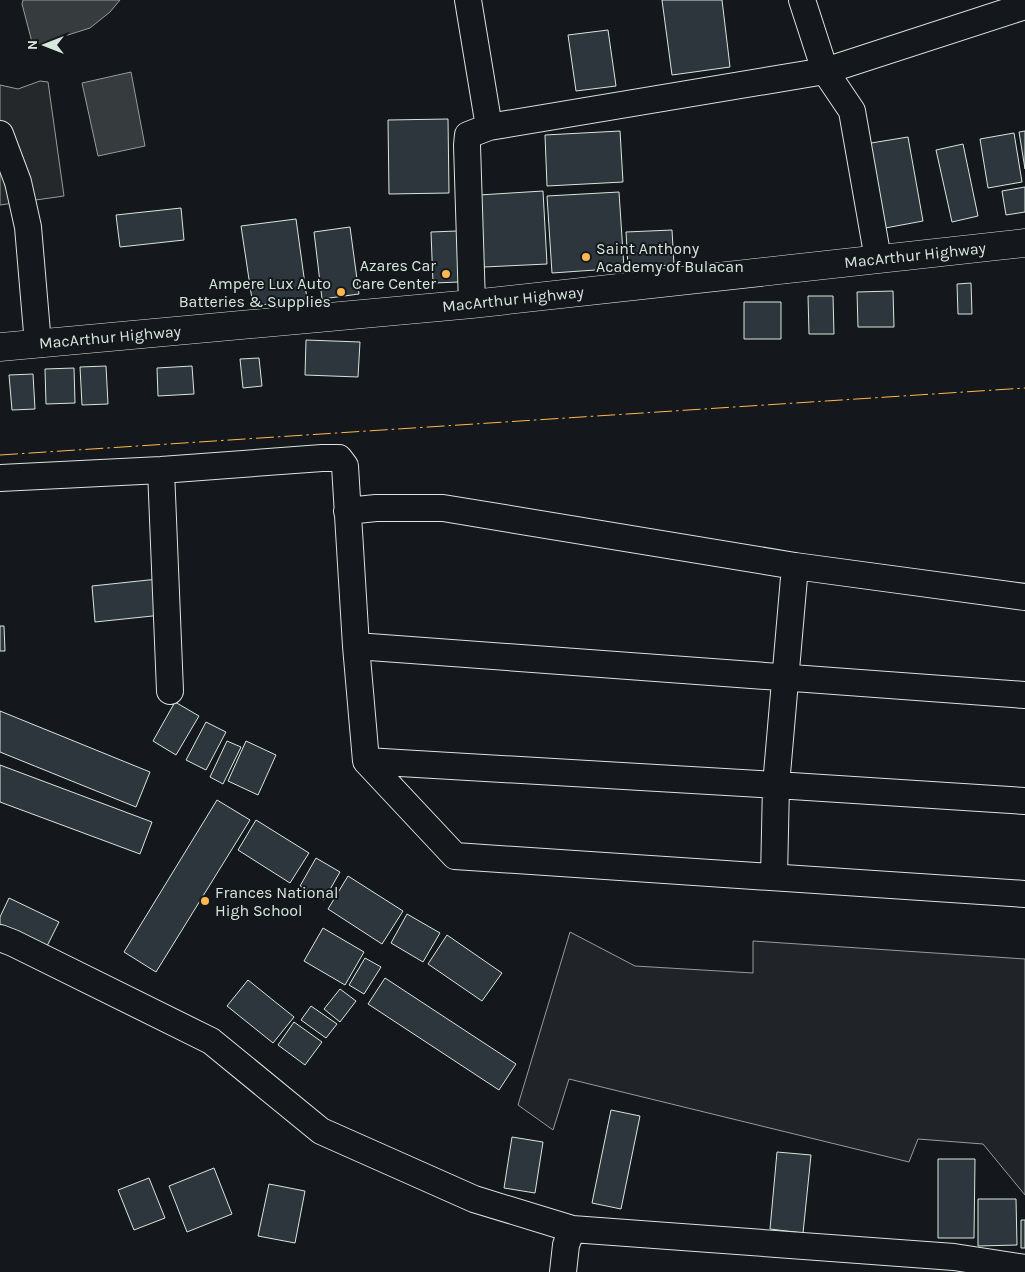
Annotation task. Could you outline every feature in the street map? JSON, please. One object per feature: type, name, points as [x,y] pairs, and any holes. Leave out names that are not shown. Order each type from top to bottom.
[{"type":"highway","name":"MacArthur Highway","points":[[0,347],[472,304],[1025,243]]},
{"type":"street","points":[[468,0],[489,127]]},
{"type":"street","points":[[802,0],[825,71],[852,111],[878,259]]},
{"type":"street","points":[[472,304],[468,135],[489,127],[825,71],[1025,6]]},
{"type":"street","points":[[0,134],[18,182],[28,227],[38,344]]},
{"type":"street","points":[[0,478],[339,458],[345,466],[346,511],[366,762],[455,856],[1025,894]]},
{"type":"street","points":[[161,470],[170,691]]},
{"type":"street","points":[[346,511],[376,508],[443,508],[795,566],[1025,597]]},
{"type":"street","points":[[774,877],[776,785],[795,566]]},
{"type":"street","points":[[356,646],[1025,695]]},
{"type":"street","points":[[366,762],[1025,801]]},
{"type":"street","points":[[0,938],[13,942],[211,1041],[321,1132],[474,1198],[572,1229],[954,1257],[1025,1268]]},
{"type":"street","points":[[562,1272],[566,1245],[572,1229]]},
{"type":"shaded area","points":[[23,0],[120,0],[110,12],[90,28],[33,46],[22,4]]},
{"type":"shaded area","points":[[131,72],[145,146],[98,156],[82,83]]},
{"type":"shaded area","points":[[40,81],[48,82],[64,196],[0,205],[0,85],[18,89]]},
{"type":"shaded area","points":[[570,932],[635,966],[753,973],[753,941],[1025,959],[1025,1195],[983,1144],[918,1139],[909,1162],[569,1079],[553,1130],[518,1105]]},
{"type":"building","points":[[662,0],[722,0],[730,67],[672,75]]},
{"type":"building","points":[[608,30],[616,86],[576,91],[568,35]]},
{"type":"building","points":[[448,119],[449,193],[389,194],[388,120]]},
{"type":"building","points":[[620,131],[623,182],[547,186],[545,135]]},
{"type":"building","points":[[1025,131],[1025,169],[1019,132]]},
{"type":"building","points":[[1014,133],[1022,182],[988,188],[980,139]]},
{"type":"building","points":[[908,137],[923,221],[880,229],[865,144]]},
{"type":"building","points":[[963,144],[978,216],[952,222],[936,150]]},
{"type":"building","points":[[1025,187],[1025,212],[1006,215],[1002,191]]},
{"type":"building","points":[[543,191],[547,264],[484,267],[479,195]]},
{"type":"building","points":[[619,192],[624,268],[552,273],[547,196]]},
{"type":"building","points":[[181,208],[184,240],[120,247],[116,215]]},
{"type":"building","points":[[296,219],[307,299],[253,306],[241,226]]},
{"type":"building","points":[[350,227],[359,294],[322,299],[314,232]]},
{"type":"building","points":[[672,230],[674,265],[628,267],[626,232]]},
{"type":"building","points":[[457,231],[459,282],[433,283],[431,232]]},
{"type":"building","points":[[971,283],[972,314],[958,314],[957,284]]},
{"type":"building","points":[[893,291],[894,327],[858,327],[857,292]]},
{"type":"building","points":[[808,296],[833,296],[834,334],[809,334]]},
{"type":"building","points":[[744,302],[781,302],[781,339],[744,339]]},
{"type":"building","points":[[306,340],[360,342],[358,377],[305,375]]},
{"type":"building","points":[[259,358],[262,386],[243,388],[240,359]]},
{"type":"building","points":[[106,366],[108,404],[82,405],[80,367]]},
{"type":"building","points":[[192,366],[194,394],[158,396],[157,368]]},
{"type":"building","points":[[74,368],[75,403],[46,404],[45,369]]},
{"type":"building","points":[[33,374],[35,409],[12,410],[9,375]]},
{"type":"building","points":[[158,579],[162,615],[95,622],[92,586]]},
{"type":"building","points":[[0,626],[4,626],[5,651],[0,651]]},
{"type":"building","points":[[175,702],[199,716],[176,755],[153,741]]},
{"type":"building","points":[[0,711],[150,772],[136,807],[0,752]]},
{"type":"building","points":[[206,722],[226,732],[206,770],[186,760]]},
{"type":"building","points":[[227,741],[241,747],[223,784],[210,777]]},
{"type":"building","points":[[246,741],[276,755],[258,795],[228,781]]},
{"type":"building","points":[[0,765],[152,822],[140,854],[0,802]]},
{"type":"building","points":[[217,800],[250,820],[156,972],[124,952]]},
{"type":"building","points":[[256,820],[309,853],[290,883],[238,850]]},
{"type":"building","points":[[316,858],[340,872],[324,900],[300,886]]},
{"type":"building","points":[[348,876],[403,911],[382,944],[328,909]]},
{"type":"building","points":[[9,898],[59,922],[46,948],[0,927],[0,917]]},
{"type":"building","points":[[407,914],[440,933],[423,962],[391,943]]},
{"type":"building","points":[[323,928],[364,952],[345,985],[304,961]]},
{"type":"building","points":[[447,935],[502,973],[482,1001],[428,964]]},
{"type":"building","points":[[365,958],[381,967],[364,994],[349,985]]},
{"type":"building","points":[[385,978],[516,1064],[499,1090],[368,1004]]},
{"type":"building","points":[[248,980],[294,1017],[273,1043],[227,1006]]},
{"type":"building","points":[[340,989],[356,1001],[340,1022],[324,1009]]},
{"type":"building","points":[[311,1006],[337,1024],[326,1038],[301,1020]]},
{"type":"building","points":[[294,1022],[322,1042],[305,1065],[278,1045]]},
{"type":"building","points":[[611,1110],[640,1116],[621,1209],[592,1203]]},
{"type":"building","points":[[512,1137],[543,1142],[535,1193],[504,1188]]},
{"type":"building","points":[[777,1152],[811,1155],[803,1233],[770,1229]]},
{"type":"building","points":[[938,1159],[975,1159],[974,1238],[938,1238]]},
{"type":"building","points":[[214,1168],[232,1214],[187,1232],[169,1186]]},
{"type":"building","points":[[149,1178],[165,1218],[134,1230],[118,1190]]},
{"type":"building","points":[[269,1184],[305,1191],[295,1243],[258,1236]]},
{"type":"building","points":[[978,1199],[1016,1199],[1017,1245],[978,1246]]},
{"type":"building","points":[[1021,1220],[1025,1220],[1025,1248],[1021,1248]]},
{"type":"power","points":[[0,455],[1025,388]]},
{"type":"place","name":"Saint Anthony Academy of Bulacan","points":[[586,257]]},
{"type":"place","name":"Azares Car Care Center","points":[[446,274]]},
{"type":"place","name":"Ampere Lux Auto Batteries & Supplies","points":[[341,292]]},
{"type":"place","name":"Frances National High School","points":[[205,901]]}]
